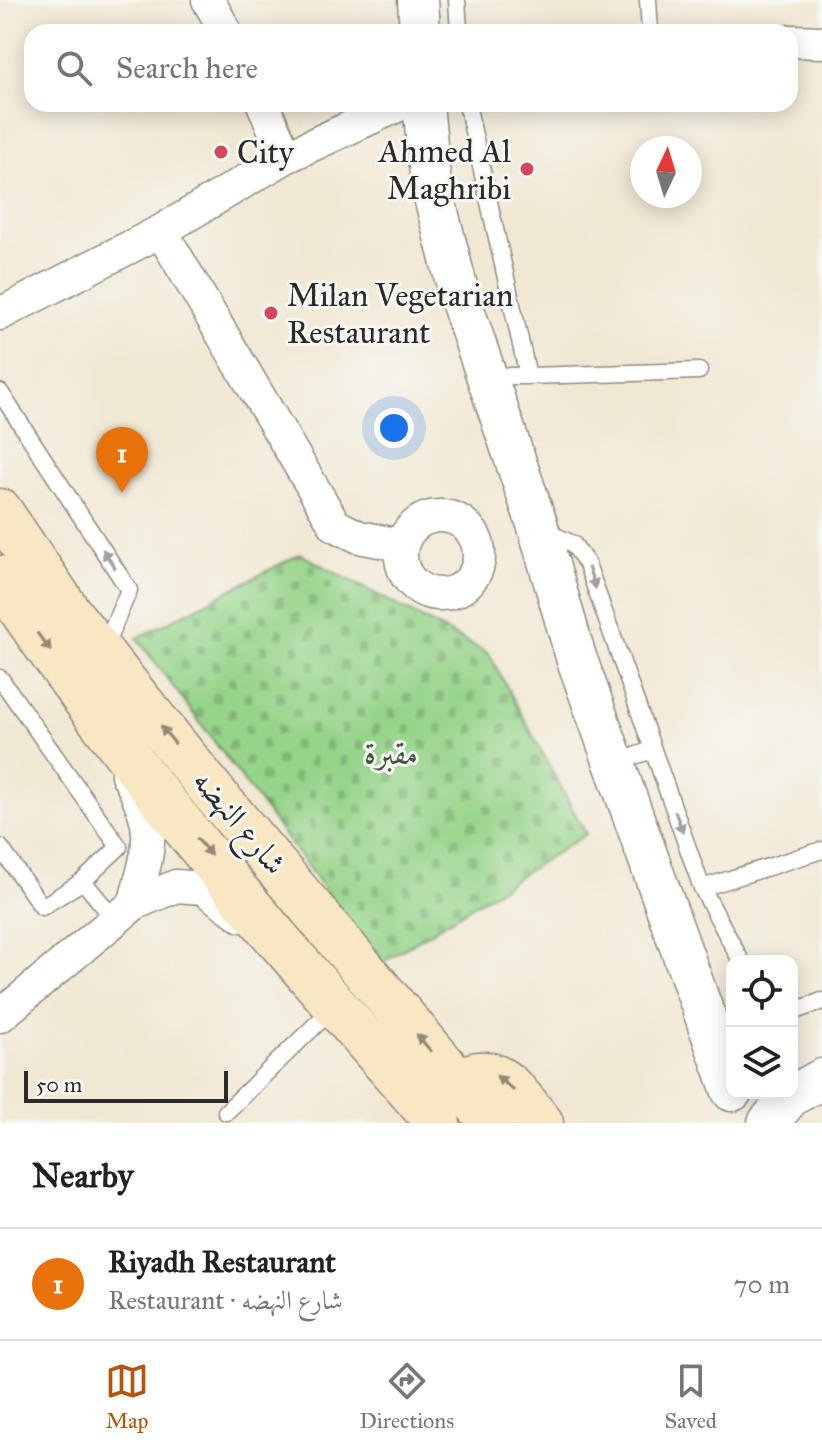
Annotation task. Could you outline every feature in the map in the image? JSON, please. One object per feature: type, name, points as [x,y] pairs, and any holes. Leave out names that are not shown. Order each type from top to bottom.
[{"type":"main road","name":"شارع النهضه","points":[[0,511],[70,614],[493,1123]]},
{"type":"main road","name":"شارع النهضه","points":[[0,578],[96,713],[291,955],[438,1123]]},
{"type":"main road","points":[[458,1083],[470,1074],[484,1072],[498,1075],[541,1123]]},
{"type":"street","points":[[208,0],[222,24]]},
{"type":"street","points":[[418,0],[420,24]]},
{"type":"street","points":[[798,41],[822,42]]},
{"type":"street","points":[[266,112],[286,157]]},
{"type":"street","points":[[0,314],[161,231],[286,157],[384,112]]},
{"type":"street","points":[[424,112],[431,185],[460,298],[538,527],[576,657],[726,1075]]},
{"type":"street","points":[[161,231],[335,525],[359,537],[400,545]]},
{"type":"street","points":[[96,713],[143,803],[151,846],[124,912]]},
{"type":"street","points":[[0,1016],[124,912],[176,886],[203,888],[291,955]]},
{"type":"street","points":[[768,1123],[791,1096],[822,1079]]},
{"type":"street","points":[[734,1099],[743,1123]]},
{"type":"lane","points":[[457,0],[458,24]]},
{"type":"lane","points":[[648,0],[650,24]]},
{"type":"lane","points":[[469,112],[528,376]]},
{"type":"lane","points":[[486,376],[699,371]]},
{"type":"lane","points":[[0,392],[129,590],[102,653]]},
{"type":"lane","points":[[538,527],[573,544],[582,553],[702,888],[738,955]]},
{"type":"lane","points":[[0,678],[119,847],[83,881],[42,907],[0,847]]},
{"type":"lane","points":[[615,762],[653,750]]},
{"type":"lane","points":[[702,888],[822,850]]},
{"type":"lane","points":[[83,881],[124,912]]},
{"type":"lane","points":[[798,1010],[822,1001]]},
{"type":"lane","points":[[226,1112],[335,1006]]},
{"type":"green space","name":"مقبرة","points":[[300,554],[489,654],[586,834],[380,964],[137,638]]},
{"type":"place","name":"City","points":[[221,152]]},
{"type":"place","name":"Ahmed Al Maghribi","points":[[527,169]]},
{"type":"place","name":"Milan Vegetarian Restaurant","points":[[271,313]]},
{"type":"place","name":"Riyadh Restaurant","points":[[122,493]]}]
